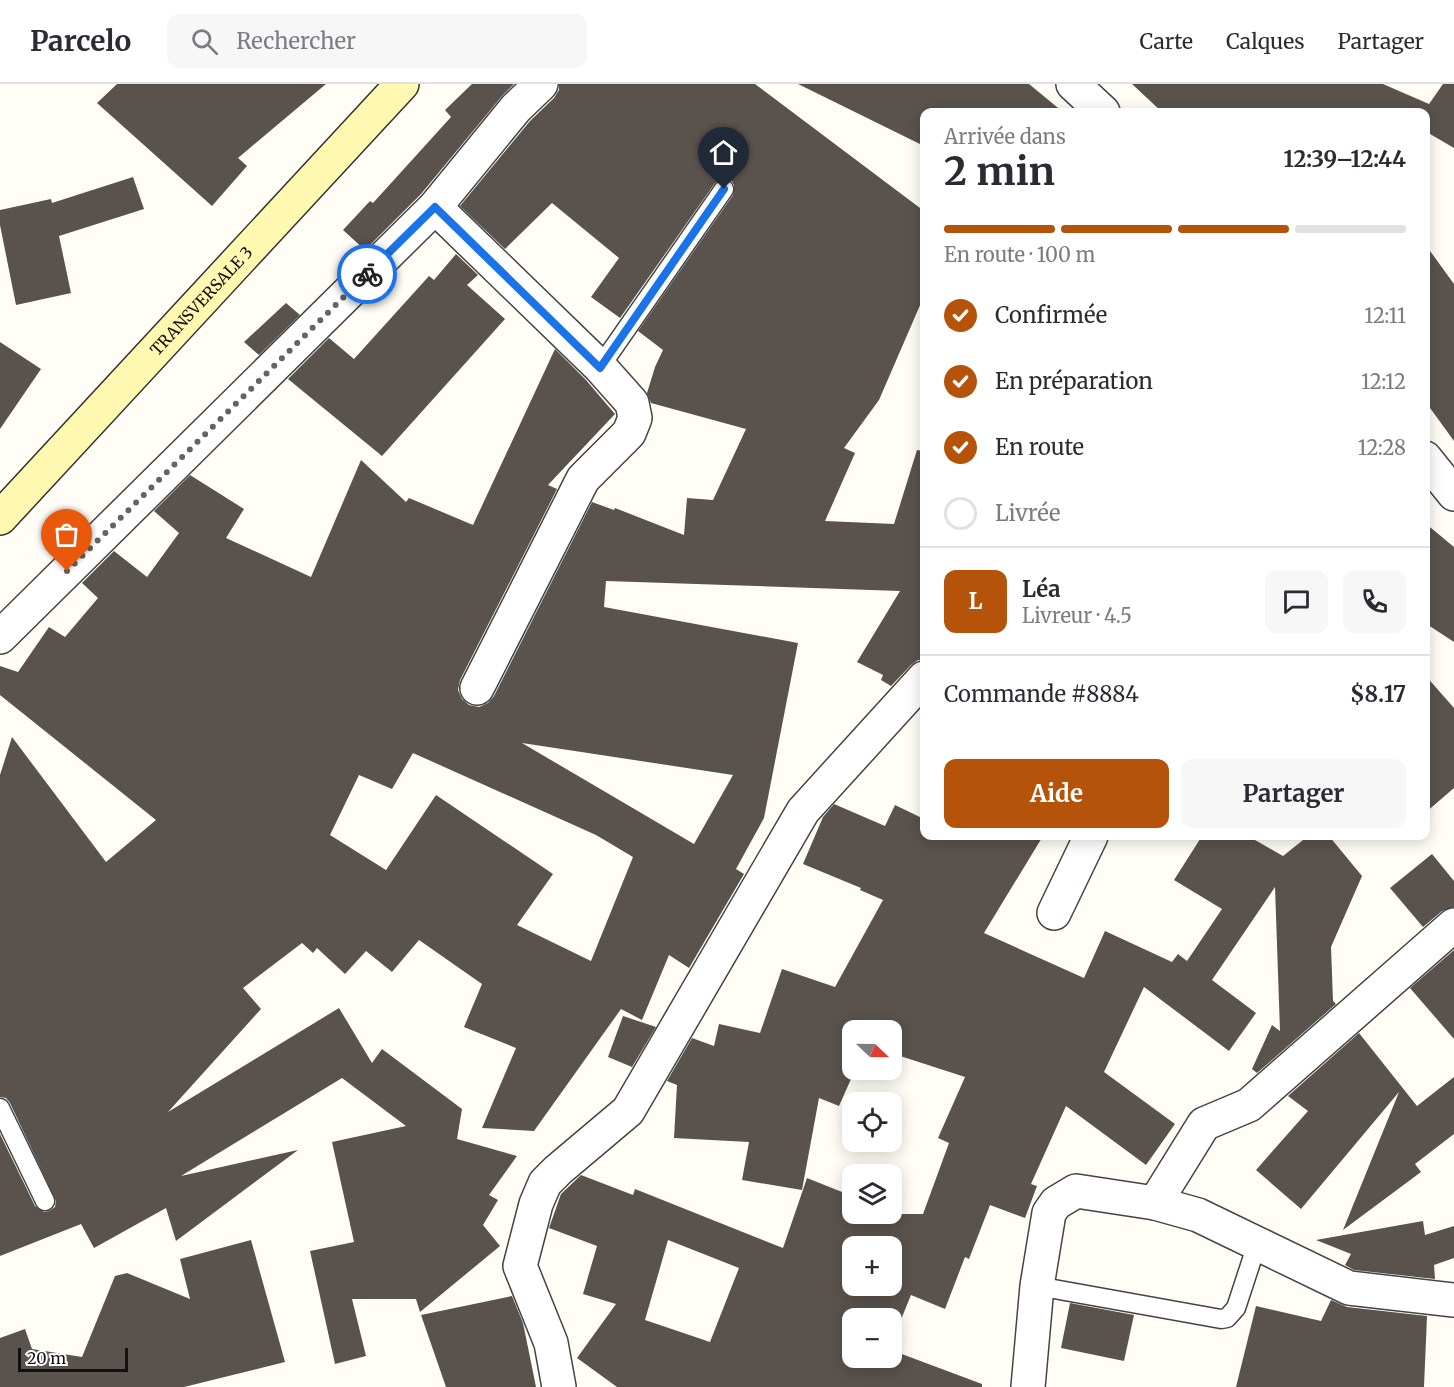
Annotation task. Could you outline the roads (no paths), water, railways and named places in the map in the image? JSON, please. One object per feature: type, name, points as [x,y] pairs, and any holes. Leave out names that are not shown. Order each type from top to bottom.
[{"type":"main road","name":"TRANSVERSALE 3","points":[[0,518],[402,84]]},
{"type":"street","points":[[0,637],[435,207],[516,108],[541,84]]},
{"type":"street","points":[[1072,84],[1099,108]]},
{"type":"street","points":[[435,207],[600,368],[632,403],[635,418],[629,433],[583,479],[477,688]]},
{"type":"street","points":[[559,1387],[551,1343],[520,1266],[536,1204],[545,1183],[628,1110],[803,811],[920,682]]},
{"type":"street","points":[[1054,913],[1089,840]]},
{"type":"street","points":[[1155,1203],[1204,1124],[1249,1105],[1454,924]]},
{"type":"street","points":[[1028,1387],[1038,1286],[1049,1213],[1056,1203],[1076,1191],[1155,1203],[1198,1215],[1349,1288],[1454,1300]]},
{"type":"lane","points":[[600,368],[724,189]]},
{"type":"lane","points":[[0,1108],[45,1201]]},
{"type":"lane","points":[[1038,1286],[1221,1319],[1227,1317],[1236,1308],[1257,1244]]}]
